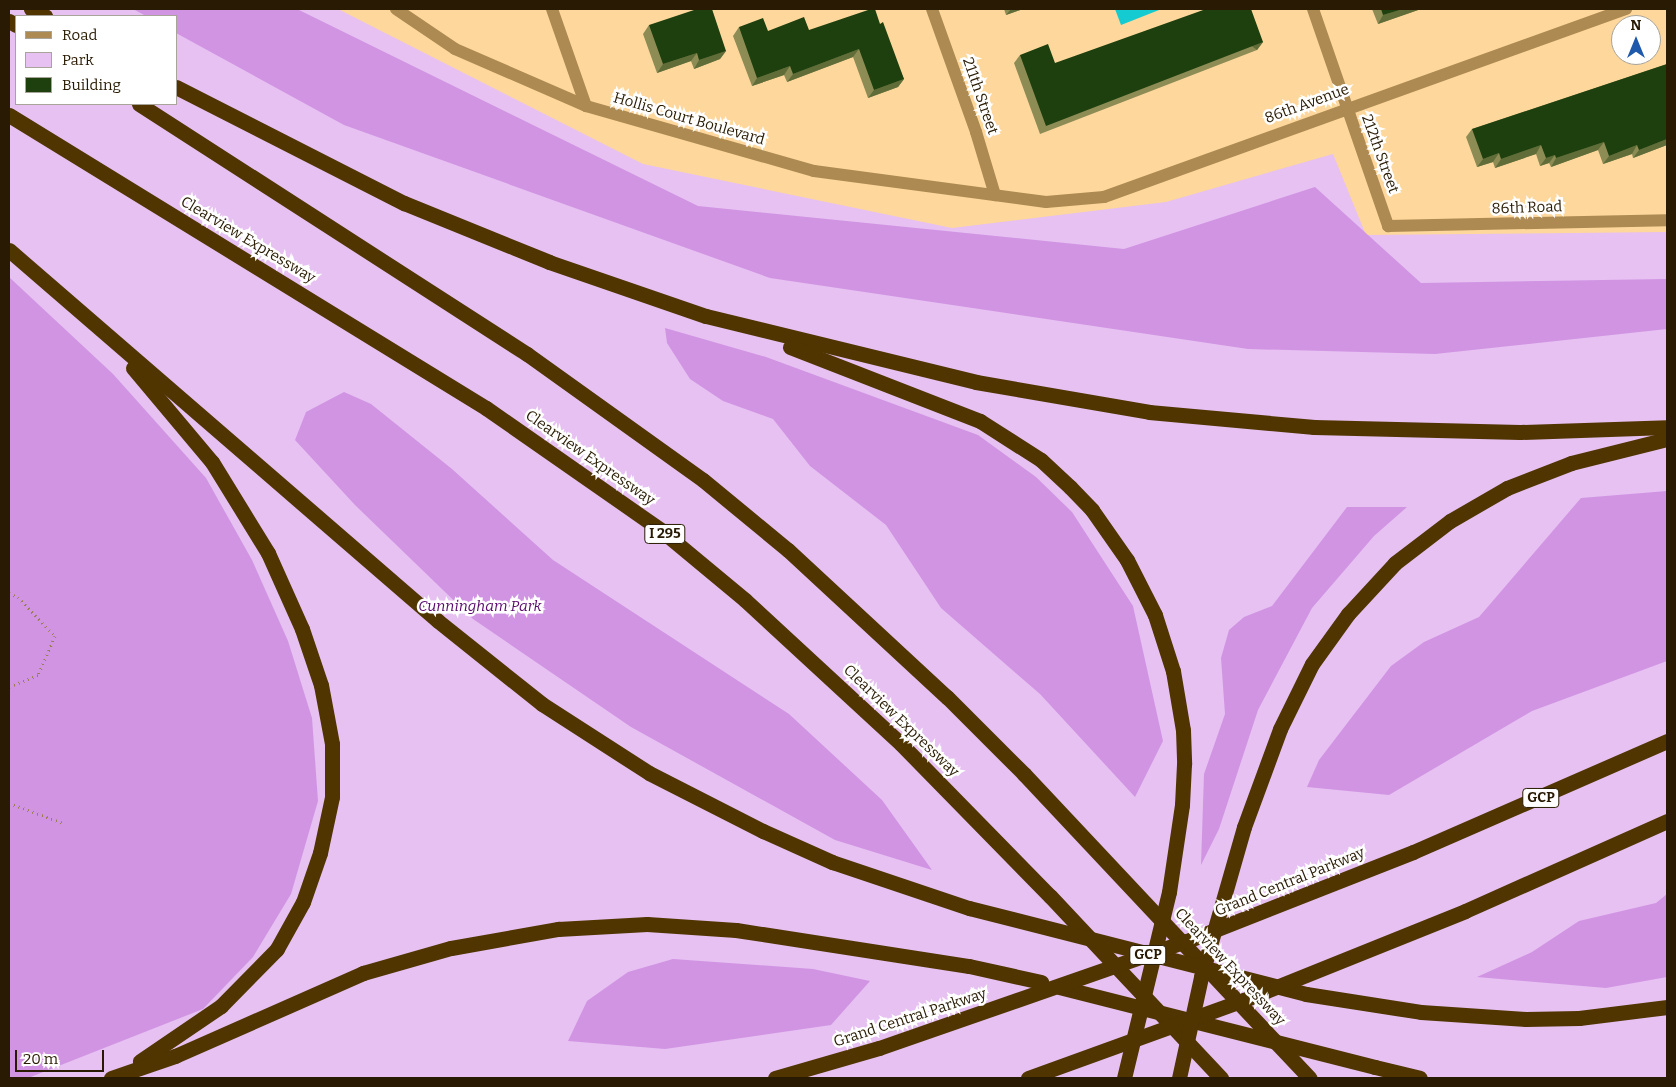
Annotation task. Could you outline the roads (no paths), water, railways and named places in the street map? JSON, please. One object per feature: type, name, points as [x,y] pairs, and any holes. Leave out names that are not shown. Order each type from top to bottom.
[{"type":"highway","points":[[31,9],[43,15]]},
{"type":"highway","points":[[178,88],[340,172],[438,217],[549,262],[706,316],[980,421],[1041,460],[1092,510],[1127,560],[1156,615],[1173,671],[1182,730],[1184,764],[1182,805],[1169,892],[1124,1078]]},
{"type":"highway","name":"Clearview Expressway","points":[[141,105],[528,354],[703,480],[788,550],[947,697],[1024,774],[1309,1078]]},
{"type":"highway","name":"Clearview Expressway","points":[[9,115],[486,408],[662,531],[745,600],[901,744],[1050,896],[1220,1078]]},
{"type":"highway","points":[[9,250],[491,666],[594,740],[704,802],[772,835],[832,862],[969,908],[1306,994],[1421,1012],[1526,1019],[1578,1018],[1667,1007]]},
{"type":"highway","points":[[71,304],[186,428],[253,524],[302,629],[321,685],[332,744],[332,797],[320,853],[303,902],[277,948],[241,989],[198,1025],[135,1064],[103,1078]]},
{"type":"highway","points":[[706,316],[976,382],[1150,412],[1386,431],[1520,432],[1667,428]]},
{"type":"highway","points":[[1179,1078],[1201,977],[1244,827],[1280,729],[1312,664],[1348,614],[1395,564],[1450,521],[1507,488],[1571,463],[1667,439]]},
{"type":"highway","name":"Grand Central Parkway","points":[[775,1078],[879,1048],[1178,944],[1413,852],[1667,741]]},
{"type":"highway","points":[[1028,1078],[1244,1000],[1465,911],[1667,821]]},
{"type":"highway","points":[[111,1078],[175,1056],[363,973],[451,948],[558,929],[647,924],[736,930],[969,966],[1041,982],[1420,1078]]},
{"type":"street","name":"Hollis Court Boulevard","points":[[396,9],[455,49],[586,106],[814,171],[994,195]]},
{"type":"street","points":[[552,9],[586,106]]},
{"type":"street","name":"211th Street","points":[[932,9],[976,132],[994,195]]},
{"type":"street","name":"212th Street","points":[[1313,9],[1345,107],[1388,226]]},
{"type":"street","name":"86th Avenue","points":[[994,195],[1046,202],[1104,197],[1345,107],[1626,9]]},
{"type":"street","name":"86th Road","points":[[1388,226],[1667,220]]},
{"type":"water","points":[[1115,9],[1159,9],[1159,10],[1121,25]]},
{"type":"park label","name":"Cunningham Park","points":[[480,607]]}]
